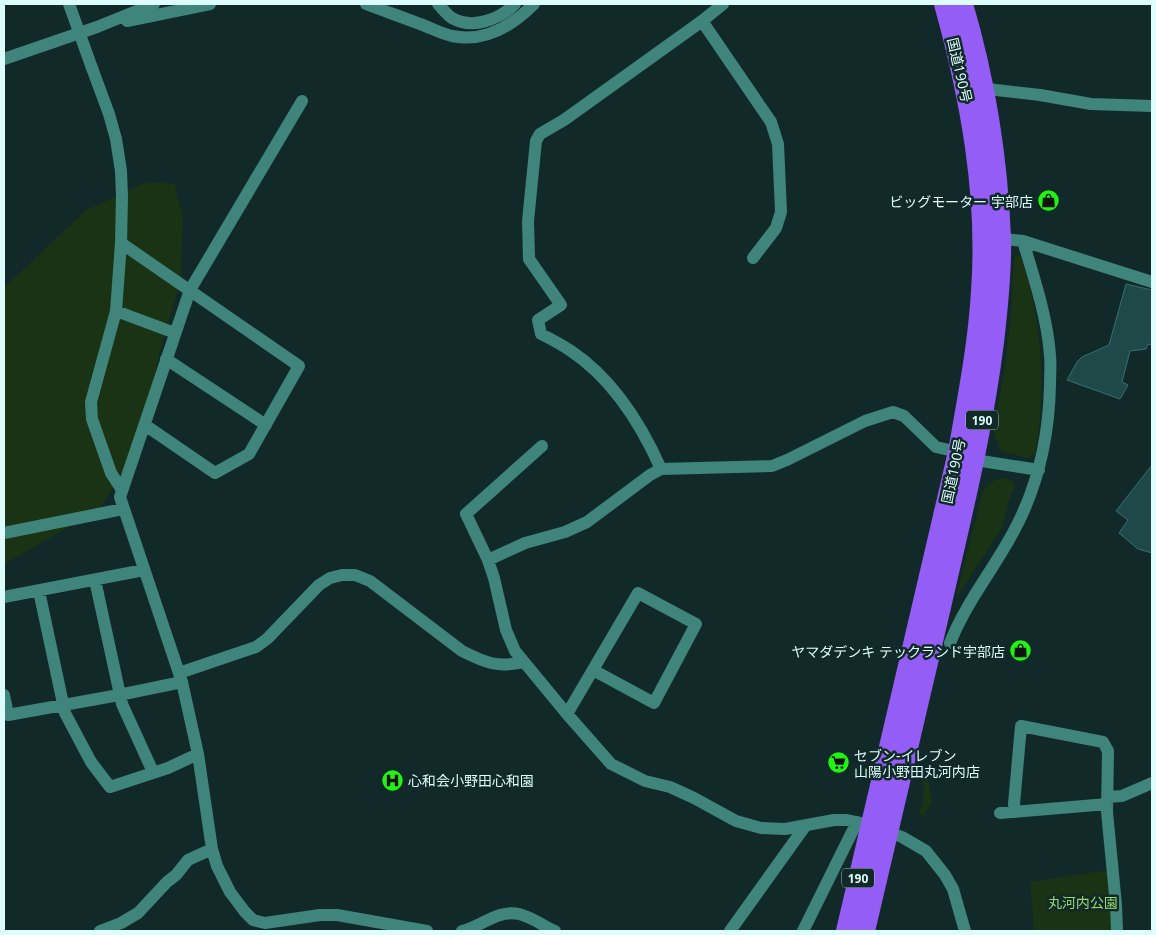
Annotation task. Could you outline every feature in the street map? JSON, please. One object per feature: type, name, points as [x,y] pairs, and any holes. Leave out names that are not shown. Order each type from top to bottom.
[{"type":"highway","name":"国道190号","points":[[944,4],[974,88]]},
{"type":"highway","name":"国道190号","points":[[846,931],[966,456],[981,291],[992,238],[975,144],[973,39],[963,4]]},
{"type":"highway","name":"国道190号","points":[[864,931],[872,826]]},
{"type":"street","points":[[69,4],[109,114],[116,139],[121,171],[121,243],[116,311],[92,402],[92,419],[111,473],[122,490]]},
{"type":"street","points":[[4,59],[97,27],[154,4]]},
{"type":"street","points":[[97,27],[210,4]]},
{"type":"street","points":[[366,4],[451,36],[469,38],[489,35],[505,27],[520,18],[534,4]]},
{"type":"street","points":[[438,4],[451,18],[467,24],[488,21],[515,4]]},
{"type":"street","points":[[661,469],[650,442],[632,413],[616,393],[572,351],[541,334],[538,320],[561,305],[529,259],[528,221],[536,141],[540,134],[564,120],[723,4]]},
{"type":"street","points":[[702,21],[771,122],[778,144],[781,212],[776,228],[753,258]]},
{"type":"street","points":[[974,88],[1040,95],[1091,104],[1152,106]]},
{"type":"street","points":[[302,101],[190,290],[120,497],[181,678],[198,754],[212,849],[217,866],[230,892],[244,912],[253,920],[265,923],[320,915],[337,915],[427,931]]},
{"type":"street","points":[[992,238],[1023,241],[1152,282]]},
{"type":"street","points":[[950,643],[966,607],[1019,521],[1038,470],[1047,436],[1050,356],[1041,301],[1023,241]]},
{"type":"street","points":[[121,243],[299,366],[249,454],[215,473],[145,425]]},
{"type":"street","points":[[116,311],[175,333]]},
{"type":"street","points":[[166,359],[266,425]]},
{"type":"street","points":[[488,560],[525,543],[565,532],[587,522],[650,475],[661,469],[772,466],[865,421],[892,412],[904,416],[936,447],[966,456],[1038,470]]},
{"type":"street","points":[[542,446],[466,514],[488,560],[506,630],[515,651],[567,714],[611,764],[645,781],[670,787],[736,821],[761,828],[785,829],[834,820],[872,826],[914,843],[936,861],[953,889],[965,931]]},
{"type":"street","points":[[4,533],[123,509]]},
{"type":"street","points":[[4,597],[144,570]]},
{"type":"street","points":[[4,695],[8,715],[119,695],[181,678],[256,647],[267,639],[319,585],[330,578],[342,575],[355,575],[370,580],[462,651],[477,659],[492,664],[508,666],[524,662]]},
{"type":"street","points":[[94,580],[119,695],[153,772]]},
{"type":"street","points":[[39,591],[65,713],[91,762],[110,787],[168,768],[198,754]]},
{"type":"street","points":[[567,714],[592,670],[638,593],[696,624],[654,703],[592,670]]},
{"type":"street","points":[[1015,812],[1014,804],[1021,726],[1103,742],[1108,751],[1108,800],[1117,931]]},
{"type":"street","points":[[1000,813],[1108,800],[1152,783]]},
{"type":"street","points":[[730,931],[806,826]]},
{"type":"street","points":[[803,931],[872,826]]},
{"type":"street","points":[[100,931],[121,923],[138,913],[176,875],[188,860],[212,849]]},
{"type":"street","points":[[462,931],[500,916],[516,913],[555,931]]},
{"type":"green space","points":[[147,182],[175,184],[183,220],[180,283],[159,354],[147,432],[99,510],[4,564],[4,288],[85,211]]},
{"type":"green space","points":[[1020,255],[1033,302],[1038,327],[1040,353],[1041,405],[1039,430],[1035,453],[1028,458],[999,449],[994,427],[1006,362],[1014,257]]},
{"type":"green space","points":[[1002,478],[1012,480],[1015,486],[1007,506],[1002,528],[958,595],[982,494],[990,483]]},
{"type":"green space","points":[[926,765],[932,804],[923,816],[919,813],[924,790],[920,767]]},
{"type":"green space","name":"丸河内公園","points":[[1109,870],[1113,931],[1034,931],[1030,882]]},
{"type":"building","points":[[1126,284],[1152,290],[1152,345],[1148,344],[1146,349],[1130,351],[1122,382],[1128,385],[1120,399],[1067,380],[1082,357],[1109,345]]},
{"type":"building","points":[[1152,465],[1152,553],[1138,549],[1119,533],[1128,520],[1116,511]]},
{"type":"place","name":"ビッグモーター 宇部店","points":[[1049,201]]},
{"type":"place","name":"ヤマダデンキ テックランド宇部店","points":[[1021,651]]},
{"type":"place","name":"セブン-イレブン 山陽小野田丸河内店","points":[[838,763]]},
{"type":"place","name":"心和会小野田心和園","points":[[392,780]]}]
